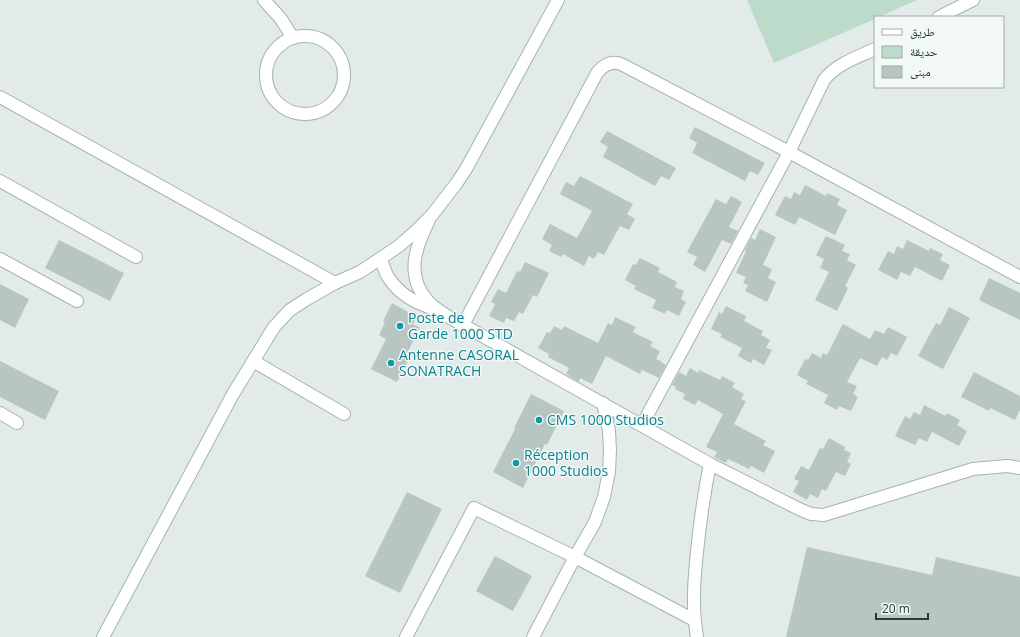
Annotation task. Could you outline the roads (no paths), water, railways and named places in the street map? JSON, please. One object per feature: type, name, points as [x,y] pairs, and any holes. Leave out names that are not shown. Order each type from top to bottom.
[{"type":"street","points":[[264,0],[293,38]]},
{"type":"street","points":[[102,635],[233,394],[274,327],[290,310],[307,299],[335,283],[360,272],[381,259],[399,246],[432,215],[466,169],[558,0]]},
{"type":"street","points":[[941,16],[973,0]]},
{"type":"street","points":[[306,36],[320,39],[331,46],[340,57],[344,70],[343,84],[338,96],[329,106],[317,113],[305,115],[293,113],[282,107],[273,98],[268,88],[266,76],[268,63],[273,53],[282,44],[293,38],[306,36]]},
{"type":"street","points":[[642,425],[789,152],[824,80],[829,73],[874,50]]},
{"type":"street","points":[[463,325],[592,81],[599,70],[606,65],[615,63],[623,65],[789,152],[1020,277]]},
{"type":"street","points":[[0,97],[335,283]]},
{"type":"street","points":[[0,181],[136,257]]},
{"type":"street","points":[[432,215],[422,234],[418,246],[414,264],[415,278],[420,290],[428,301],[440,311],[710,464],[799,510],[811,514],[824,514],[973,469],[1007,466],[1020,468]]},
{"type":"street","points":[[0,259],[77,301]]},
{"type":"street","points":[[381,259],[388,276],[394,285],[411,300],[440,311]]},
{"type":"street","points":[[253,360],[344,414]]},
{"type":"street","points":[[533,637],[595,522],[604,497],[609,472],[610,450],[603,404]]},
{"type":"street","points":[[0,413],[17,423]]},
{"type":"street","points":[[697,637],[694,620],[694,588],[704,492],[710,464]]},
{"type":"street","points":[[406,637],[474,508],[575,557],[694,620]]},
{"type":"place","name":"Poste de Garde 1000 STD","points":[[400,326]]},
{"type":"place","name":"Antenne CASORAL SONATRACH","points":[[391,363]]},
{"type":"place","name":"CMS 1000 Studios","points":[[539,420]]},
{"type":"place","name":"Réception 1000 Studios","points":[[516,463]]}]
